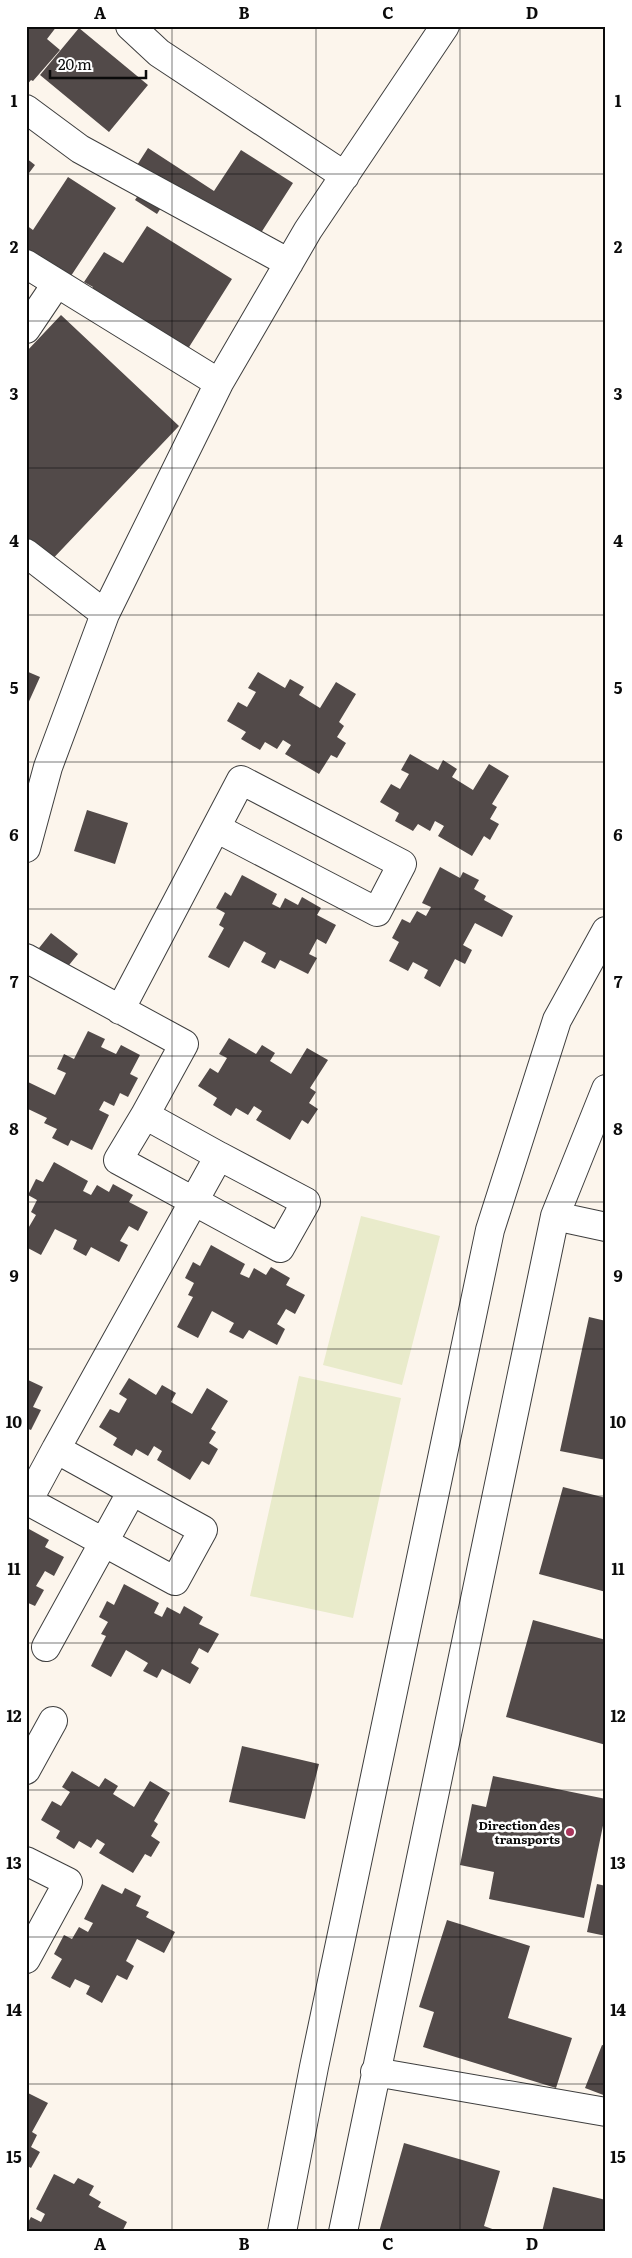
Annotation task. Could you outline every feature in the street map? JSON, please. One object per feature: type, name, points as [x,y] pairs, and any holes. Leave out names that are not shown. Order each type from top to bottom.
[{"type":"street","points":[[130,26],[159,53],[345,176]]},
{"type":"street","points":[[26,848],[37,762],[105,614],[219,382],[308,230],[445,26]]},
{"type":"street","points":[[26,109],[80,149],[289,263]]},
{"type":"street","points":[[26,264],[219,382]]},
{"type":"street","points":[[26,329],[58,283]]},
{"type":"street","points":[[26,553],[105,614]]},
{"type":"street","points":[[120,1010],[240,780],[402,864],[377,912],[216,828]]},
{"type":"street","points":[[282,2232],[316,2057],[490,1230],[557,1020],[606,931]]},
{"type":"street","points":[[26,958],[184,1044],[118,1160],[280,1248],[306,1202],[145,1115]]},
{"type":"street","points":[[343,2232],[555,1216],[606,1089]]},
{"type":"street","points":[[56,1449],[203,1530],[175,1581],[28,1501],[56,1449],[219,1156]]},
{"type":"street","points":[[555,1216],[606,1227]]},
{"type":"street","points":[[46,1647],[132,1491]]},
{"type":"street","points":[[26,1770],[53,1721]]},
{"type":"street","points":[[26,1861],[68,1882],[34,1925],[26,1959]]},
{"type":"street","points":[[375,2072],[606,2112]]},
{"type":"green space","points":[[361,1216],[440,1236],[402,1385],[323,1365]]},
{"type":"green space","points":[[299,1376],[401,1398],[353,1618],[250,1596]]},
{"type":"building","points":[[26,26],[57,26],[47,39],[60,50],[33,81],[31,80],[26,86]]},
{"type":"building","points":[[79,28],[148,85],[109,132],[40,75]]},
{"type":"building","points":[[148,148],[214,191],[241,150],[293,183],[248,253],[166,200],[157,214],[135,200],[146,183],[132,173]]},
{"type":"building","points":[[26,158],[35,165],[26,177]]},
{"type":"building","points":[[68,177],[116,208],[55,300],[26,281],[26,225],[33,230]]},
{"type":"building","points":[[147,226],[232,279],[179,363],[83,303],[93,287],[84,282],[104,252],[123,263]]},
{"type":"building","points":[[61,315],[179,426],[45,567],[26,549],[26,352]]},
{"type":"building","points":[[26,671],[40,677],[26,708]]},
{"type":"building","points":[[258,672],[285,688],[290,679],[304,687],[299,695],[320,708],[336,682],[356,694],[339,722],[344,726],[337,737],[346,743],[337,758],[331,755],[319,774],[285,754],[291,745],[283,740],[277,749],[265,742],[260,750],[241,739],[246,732],[227,721],[238,702],[247,707],[256,692],[248,688]]},
{"type":"building","points":[[410,754],[438,770],[443,760],[457,769],[452,777],[473,790],[489,764],[509,776],[492,804],[497,807],[490,819],[499,824],[490,840],[484,836],[472,856],[438,836],[444,826],[435,821],[430,831],[418,824],[413,831],[395,821],[399,813],[380,802],[391,784],[400,789],[409,774],[401,770]]},
{"type":"building","points":[[87,810],[128,823],[115,864],[74,851]]},
{"type":"building","points":[[440,867],[460,878],[463,872],[479,880],[474,889],[486,896],[484,900],[513,916],[502,937],[475,923],[463,945],[472,950],[465,964],[455,959],[440,987],[424,978],[428,970],[413,962],[408,971],[389,961],[399,942],[392,938],[402,919],[410,923],[417,911],[426,916],[431,907],[422,903]]},
{"type":"building","points":[[242,875],[277,894],[272,904],[280,908],[285,898],[298,905],[302,897],[321,908],[317,915],[336,925],[326,944],[317,939],[309,954],[317,958],[308,974],[280,960],[275,969],[261,962],[266,953],[244,941],[229,968],[208,957],[224,928],[219,925],[225,913],[216,908],[225,892],[231,896]]},
{"type":"building","points":[[51,933],[78,954],[65,970],[39,948]]},
{"type":"building","points":[[88,1031],[105,1039],[101,1047],[116,1054],[121,1045],[140,1055],[130,1074],[138,1078],[128,1097],[120,1093],[114,1106],[104,1101],[99,1110],[109,1115],[92,1150],[71,1140],[68,1146],[52,1138],[57,1129],[44,1123],[47,1118],[26,1108],[28,1082],[55,1095],[66,1073],[57,1069],[64,1054],[74,1059]]},
{"type":"building","points":[[229,1038],[256,1054],[262,1045],[275,1053],[270,1061],[291,1074],[307,1048],[328,1060],[310,1088],[316,1092],[309,1103],[318,1109],[308,1124],[302,1120],[290,1140],[256,1120],[262,1111],[254,1106],[248,1115],[236,1108],[231,1116],[213,1105],[217,1098],[198,1086],[210,1068],[218,1073],[227,1058],[219,1054]]},
{"type":"building","points":[[54,1162],[88,1181],[83,1191],[91,1195],[97,1185],[109,1192],[113,1184],[133,1195],[129,1202],[148,1212],[138,1231],[129,1226],[120,1241],[128,1245],[119,1262],[91,1247],[86,1256],[73,1249],[77,1240],[55,1229],[41,1255],[26,1247],[26,1232],[36,1215],[31,1212],[37,1200],[28,1195],[36,1179],[43,1182]]},
{"type":"building","points":[[211,1245],[245,1264],[240,1274],[249,1278],[254,1268],[266,1275],[271,1267],[290,1278],[286,1285],[305,1295],[295,1314],[286,1309],[277,1324],[285,1329],[277,1345],[249,1330],[243,1339],[229,1332],[234,1323],[212,1311],[198,1338],[177,1327],[193,1297],[188,1295],[194,1283],[185,1278],[193,1262],[200,1266]]},
{"type":"building","points":[[589,1317],[606,1321],[606,1460],[560,1451]]},
{"type":"building","points":[[129,1378],[156,1395],[162,1385],[176,1393],[171,1402],[192,1414],[207,1388],[228,1401],[211,1429],[216,1432],[209,1443],[218,1449],[209,1465],[202,1461],[190,1480],[157,1460],[162,1451],[154,1446],[148,1456],[136,1449],[132,1456],[113,1445],[117,1438],[99,1427],[110,1409],[119,1413],[127,1399],[119,1394]]},
{"type":"building","points":[[26,1379],[43,1387],[33,1407],[41,1410],[31,1430],[26,1428]]},
{"type":"building","points":[[563,1487],[606,1498],[606,1592],[539,1574]]},
{"type":"building","points":[[29,1529],[49,1540],[45,1547],[64,1557],[54,1576],[45,1571],[36,1586],[44,1590],[35,1606],[26,1602],[26,1535]]},
{"type":"building","points":[[124,1584],[159,1603],[154,1613],[162,1617],[167,1607],[180,1614],[184,1606],[203,1617],[199,1624],[219,1634],[208,1653],[199,1648],[191,1663],[199,1668],[190,1684],[162,1669],[157,1678],[143,1671],[148,1663],[126,1650],[111,1677],[91,1666],[106,1636],[101,1634],[108,1622],[99,1617],[107,1601],[114,1605]]},
{"type":"building","points":[[533,1620],[606,1640],[606,1745],[506,1717]]},
{"type":"building","points":[[242,1746],[319,1764],[305,1819],[229,1802]]},
{"type":"building","points":[[72,1771],[99,1787],[105,1778],[118,1786],[113,1794],[134,1807],[150,1781],[170,1793],[154,1821],[158,1824],[151,1836],[160,1842],[151,1857],[145,1854],[133,1873],[99,1853],[105,1844],[97,1839],[91,1848],[79,1841],[74,1849],[56,1838],[60,1831],[41,1820],[52,1801],[61,1806],[70,1792],[62,1787]]},
{"type":"building","points":[[493,1776],[606,1799],[606,1811],[584,1918],[489,1899],[494,1872],[460,1865],[472,1804],[486,1807]]},
{"type":"building","points":[[102,1884],[122,1894],[125,1888],[141,1896],[136,1906],[149,1912],[146,1917],[175,1932],[164,1953],[137,1939],[126,1961],[134,1966],[127,1980],[117,1975],[102,2003],[86,1994],[90,1986],[75,1979],[70,1988],[51,1978],[62,1959],[54,1954],[64,1935],[72,1939],[79,1927],[88,1932],[93,1923],[84,1919]]},
{"type":"building","points":[[597,1884],[606,1886],[606,1936],[587,1932]]},
{"type":"building","points":[[447,1920],[530,1946],[508,2018],[572,2038],[556,2088],[423,2047],[434,2012],[419,2007]]},
{"type":"building","points":[[602,2045],[606,2046],[606,2096],[585,2088]]},
{"type":"building","points":[[26,2092],[48,2103],[32,2132],[37,2135],[31,2147],[40,2152],[31,2168],[26,2165]]},
{"type":"building","points":[[404,2143],[500,2171],[484,2226],[495,2230],[495,2232],[379,2232]]},
{"type":"building","points":[[54,2174],[74,2184],[78,2178],[94,2186],[89,2195],[101,2202],[98,2207],[127,2222],[122,2232],[95,2232],[90,2229],[88,2232],[26,2232],[26,2226],[31,2217],[41,2222],[45,2214],[36,2209]]},
{"type":"building","points":[[553,2187],[606,2200],[606,2232],[542,2232]]},
{"type":"place","name":"Direction des transports","points":[[570,1832]]}]
